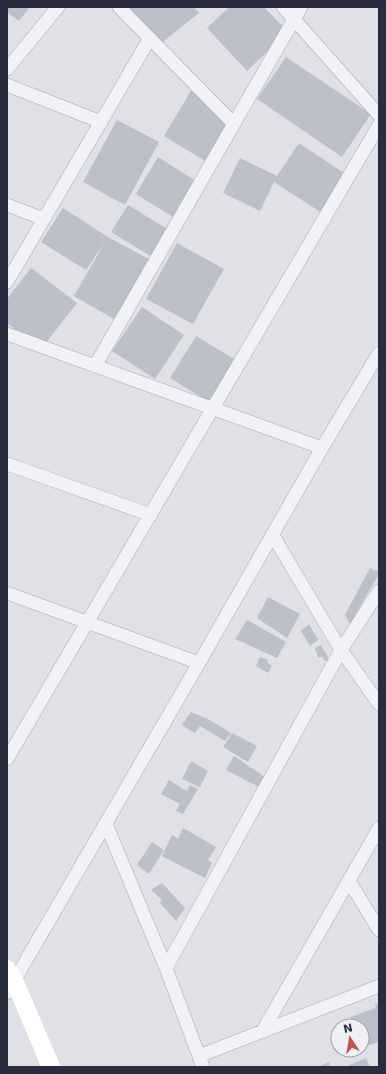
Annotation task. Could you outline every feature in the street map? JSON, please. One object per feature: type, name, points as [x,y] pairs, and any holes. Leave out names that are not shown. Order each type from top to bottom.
[{"type":"main road","points":[[9,981],[51,1067]]},
{"type":"street","points":[[7,69],[58,7]]},
{"type":"street","points":[[119,7],[234,124]]},
{"type":"street","points":[[282,7],[379,115]]},
{"type":"street","points":[[95,366],[302,7]]},
{"type":"street","points":[[7,282],[150,38]]},
{"type":"street","points":[[7,85],[101,122]]},
{"type":"street","points":[[7,759],[379,125]]},
{"type":"street","points":[[7,205],[44,219]]},
{"type":"street","points":[[7,334],[322,448]]},
{"type":"street","points":[[9,981],[106,824],[272,534],[379,353]]},
{"type":"street","points":[[7,464],[150,515]]},
{"type":"street","points":[[272,534],[341,650],[379,704]]},
{"type":"street","points":[[166,968],[341,650],[379,591]]},
{"type":"street","points":[[7,593],[88,621],[199,663]]},
{"type":"street","points":[[106,824],[166,968],[201,1062],[262,1032],[379,986]]},
{"type":"street","points":[[262,1032],[379,828]]},
{"type":"street","points":[[348,881],[379,930]]},
{"type":"building","points":[[7,7],[30,7],[19,21],[7,12]]},
{"type":"building","points":[[129,7],[194,7],[199,13],[159,45]]},
{"type":"building","points":[[229,7],[264,7],[288,32],[247,71],[207,28]]},
{"type":"building","points":[[286,57],[371,114],[342,157],[257,99]]},
{"type":"building","points":[[192,89],[233,114],[205,161],[164,136]]},
{"type":"building","points":[[117,120],[159,142],[125,205],[83,182]]},
{"type":"building","points":[[299,143],[347,175],[322,213],[274,182],[260,211],[223,193],[240,158],[277,176]]},
{"type":"building","points":[[158,157],[199,183],[176,219],[136,194]]},
{"type":"building","points":[[128,205],[169,230],[152,257],[111,232]]},
{"type":"building","points":[[63,208],[108,237],[154,262],[119,322],[74,296],[105,242],[86,270],[41,242]]},
{"type":"building","points":[[177,243],[224,269],[193,324],[146,299]]},
{"type":"building","points":[[31,268],[77,303],[41,349],[7,323],[7,299]]},
{"type":"building","points":[[142,307],[184,335],[155,379],[112,351]]},
{"type":"building","points":[[196,336],[239,362],[212,404],[170,378]]},
{"type":"building","points":[[370,568],[379,572],[379,574],[350,624],[345,615]]},
{"type":"building","points":[[268,597],[300,614],[287,638],[257,618]]},
{"type":"building","points":[[247,620],[286,642],[277,658],[235,639]]},
{"type":"building","points":[[309,624],[318,640],[310,646],[301,631]]},
{"type":"building","points":[[321,645],[329,659],[325,661],[322,657],[318,657],[315,648]]},
{"type":"building","points":[[260,657],[268,660],[267,662],[272,666],[268,673],[256,666]]},
{"type":"building","points":[[191,712],[208,719],[231,733],[225,741],[200,726],[195,733],[182,725]]},
{"type":"building","points":[[232,733],[257,746],[248,762],[223,747]]},
{"type":"building","points":[[234,756],[265,777],[259,787],[226,770]]},
{"type":"building","points":[[191,761],[208,771],[200,787],[182,779]]},
{"type":"building","points":[[169,780],[187,791],[190,785],[198,789],[183,814],[176,811],[180,804],[161,794]]},
{"type":"building","points":[[183,828],[216,847],[208,860],[212,863],[205,878],[162,856],[172,835],[178,839]]},
{"type":"building","points":[[152,842],[164,850],[149,874],[137,865]]},
{"type":"building","points":[[162,883],[185,908],[176,921],[160,903],[162,900],[151,890]]},
{"type":"building","points":[[379,1003],[379,1042],[370,1045],[370,1018],[350,1017],[376,1008],[375,1004]]},
{"type":"building","points":[[366,1058],[370,1067],[345,1067]]},
{"type":"building","points":[[329,1062],[330,1067],[317,1067]]}]
